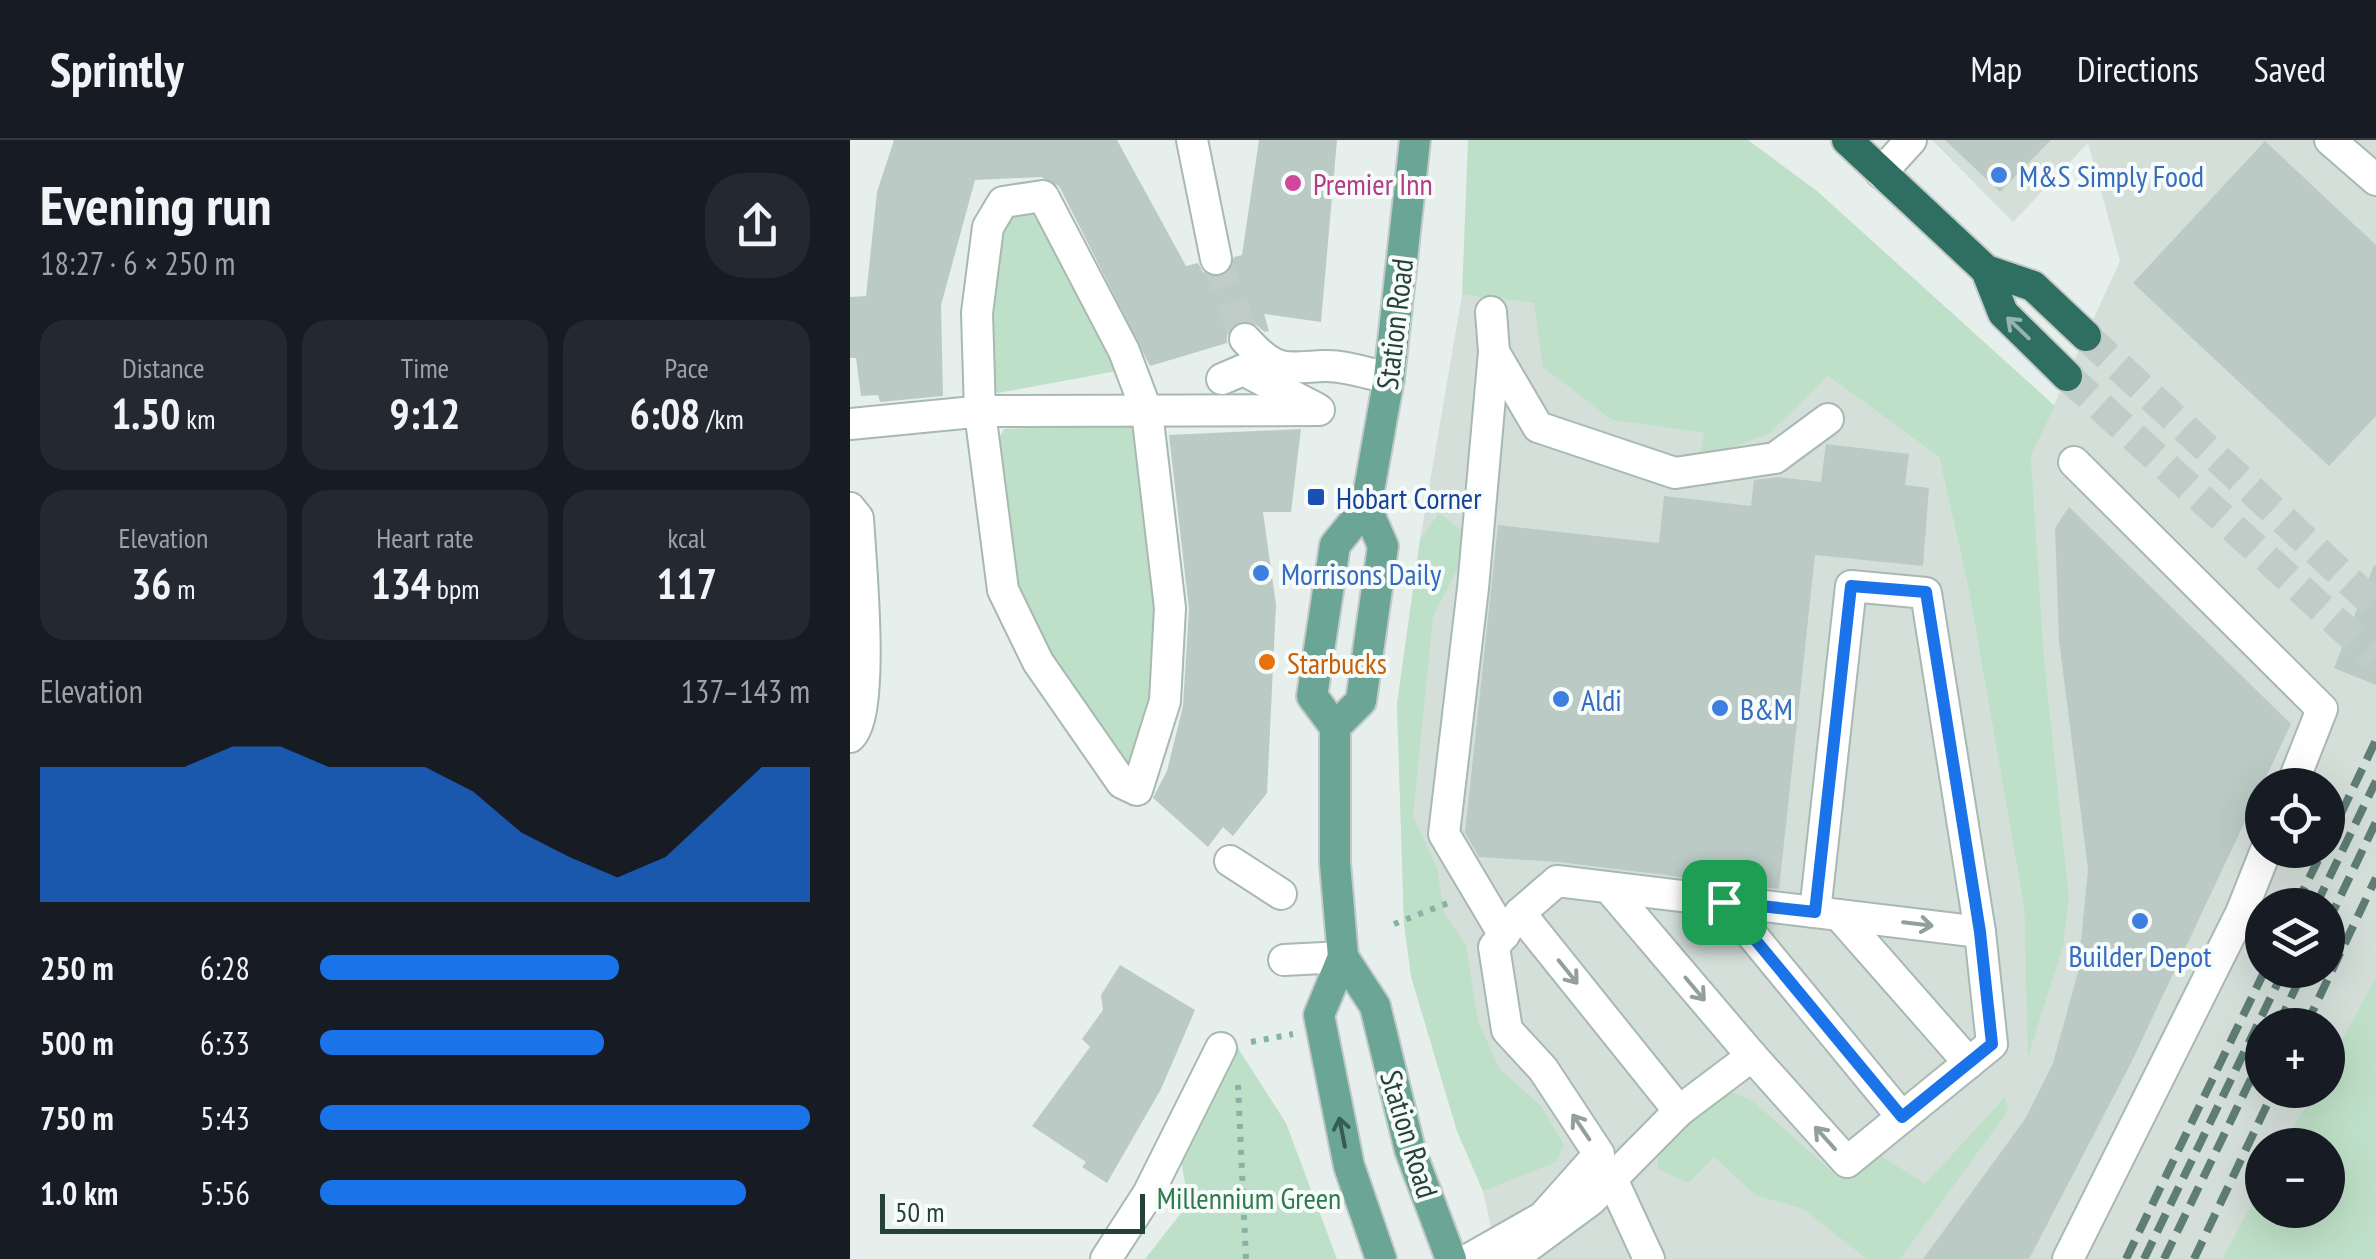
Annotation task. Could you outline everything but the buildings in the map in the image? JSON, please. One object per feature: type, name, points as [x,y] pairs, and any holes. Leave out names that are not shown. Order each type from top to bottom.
[{"type":"highway","points":[[1847,140],[1986,270],[2033,286],[2086,336]]},
{"type":"highway","points":[[1986,270],[2003,313],[2067,376]]},
{"type":"main road","name":"Station Road","points":[[1380,1259],[1349,1166],[1319,1015],[1342,957],[1335,864],[1334,727],[1312,696],[1335,546],[1366,508],[1389,378],[1415,140]]},
{"type":"main road","points":[[1334,727],[1361,701],[1384,546],[1366,508]]},
{"type":"main road","name":"Station Road","points":[[1342,957],[1375,1006],[1410,1150],[1451,1259]]},
{"type":"street","points":[[1192,140],[1216,259]]},
{"type":"street","points":[[1880,172],[1912,140]]},
{"type":"street","points":[[2330,140],[2376,180]]},
{"type":"street","points":[[1043,196],[1124,351],[1148,412],[1170,608],[1165,701],[1138,790],[1122,783],[1038,662],[1003,590],[980,412],[978,313],[988,227],[1003,202],[1043,196]]},
{"type":"street","points":[[1491,312],[1494,352],[1473,588],[1444,834],[1474,886],[1679,1112]]},
{"type":"street","points":[[1245,339],[1266,362],[1302,370],[1328,365],[1389,378]]},
{"type":"street","points":[[1494,352],[1538,428],[1675,473],[1776,458],[1828,419]]},
{"type":"street","points":[[850,424],[980,412],[1319,410],[1243,370],[1222,379]]},
{"type":"street","points":[[1148,412],[1190,393]]},
{"type":"street","points":[[2074,462],[2322,709],[2299,768]]},
{"type":"street","points":[[850,508],[858,518],[865,691],[858,730],[850,737]]},
{"type":"street","points":[[1609,888],[1847,1162],[1969,1063],[1992,1044],[1980,932],[1926,592],[1851,586],[1827,914],[1969,1063]]},
{"type":"street","points":[[1230,861],[1280,894]]},
{"type":"street","points":[[2068,1259],[2242,913],[2259,868]]},
{"type":"street","points":[[1469,1259],[1543,1217],[1600,1154],[1543,1069],[1507,1030],[1494,948],[1512,924],[1557,882],[1980,932]]},
{"type":"street","points":[[1724,902],[1902,1117]]},
{"type":"street","points":[[1284,960],[1342,957]]},
{"type":"street","points":[[1106,1259],[1148,1194],[1229,1047]]},
{"type":"street","points":[[1511,1259],[1591,1200],[1679,1112],[1752,1056]]},
{"type":"street","points":[[1612,1179],[1649,1259]]},
{"type":"path","points":[[1394,924],[1444,906],[1474,886]]},
{"type":"path","points":[[1229,1047],[1294,1033]]},
{"type":"path","points":[[1238,1084],[1246,1259]]},
{"type":"shaded area","points":[[1932,140],[2376,140],[2376,976],[2345,1033],[2345,1008],[2245,1008],[2245,1108],[2304,1108],[2293,1128],[2245,1128],[2245,1216],[2222,1259],[1498,1259],[1483,1191],[1457,1131],[1411,976],[1404,923],[1397,704],[1420,540],[1462,295],[1534,303],[1612,420],[1704,433],[1698,458],[1769,434],[1828,376],[1939,457],[1969,591],[2024,908],[2029,1053],[2069,896],[2044,655],[2031,455],[2120,261],[2088,143],[2013,222]]},
{"type":"green space","points":[[1468,140],[1748,140],[1817,191],[2055,406],[2031,455],[2044,655],[2069,896],[2063,946],[2028,1057],[2024,908],[1969,591],[1939,457],[1828,376],[1769,434],[1698,459],[1704,433],[1612,420],[1543,367],[1534,303],[1462,295]]},
{"type":"green space","points":[[1025,210],[1044,221],[1122,370],[998,393],[988,386],[997,213]]},
{"type":"green space","points":[[1145,424],[1169,644],[1129,784],[1103,753],[999,560],[994,448],[1004,429]]},
{"type":"green space","points":[[1439,513],[1473,539],[1433,616],[1413,816],[1437,868],[1444,912],[1466,945],[1478,1022],[1500,1069],[1541,1106],[1564,1145],[1556,1162],[1483,1191],[1457,1131],[1411,976],[1404,923],[1397,704],[1420,540]]},
{"type":"green space","points":[[2376,976],[2376,1259],[2222,1259],[2245,1216],[2245,1228],[2345,1228],[2345,1128],[2293,1128],[2304,1108],[2345,1108],[2345,1033]]},
{"type":"green space","name":"Millennium Green","points":[[1236,1045],[1286,1123],[1337,1259],[1145,1259],[1189,1203],[1180,1156]]},
{"type":"green space","points":[[1725,1089],[1753,1101],[1839,1178],[1880,1155],[1925,1184],[2005,1097],[2008,1111],[1900,1259],[1867,1259],[1803,1209],[1755,1195],[1714,1157],[1688,1183],[1658,1169],[1658,1145]]},
{"type":"tunnel","points":[[1216,259],[1245,339]]},
{"type":"tunnel","points":[[2086,336],[2376,606]]},
{"type":"tunnel","points":[[2067,376],[2376,658]]},
{"type":"railway","points":[[2345,805],[2376,740]]},
{"type":"railway","points":[[2324,888],[2376,781]]},
{"type":"railway","points":[[2344,888],[2376,822]]},
{"type":"railway","points":[[2304,888],[2314,868]]},
{"type":"railway","points":[[2314,1008],[2376,878]]},
{"type":"railway","points":[[2126,1259],[2256,988]]},
{"type":"railway","points":[[2144,1259],[2275,988]]},
{"type":"railway","points":[[2286,1008],[2295,988]]},
{"type":"railway","points":[[2164,1259],[2245,1091]]},
{"type":"railway","points":[[2194,1259],[2265,1108]]},
{"type":"place","name":"M&S Simply Food","points":[[1999,175]]},
{"type":"place","name":"Premier Inn","points":[[1293,183]]},
{"type":"place","name":"Hobart Corner","points":[[1316,497]]},
{"type":"place","name":"Morrisons Daily","points":[[1261,573]]},
{"type":"place","name":"Starbucks","points":[[1267,662]]},
{"type":"place","name":"Aldi","points":[[1561,699]]},
{"type":"place","name":"B&M","points":[[1720,708]]},
{"type":"place","name":"Builder Depot","points":[[2140,921]]},
{"type":"route","points":[[1851,586],[1926,592],[1980,932],[1992,1044],[1902,1117],[1724,902],[1815,912],[1851,586]]}]
